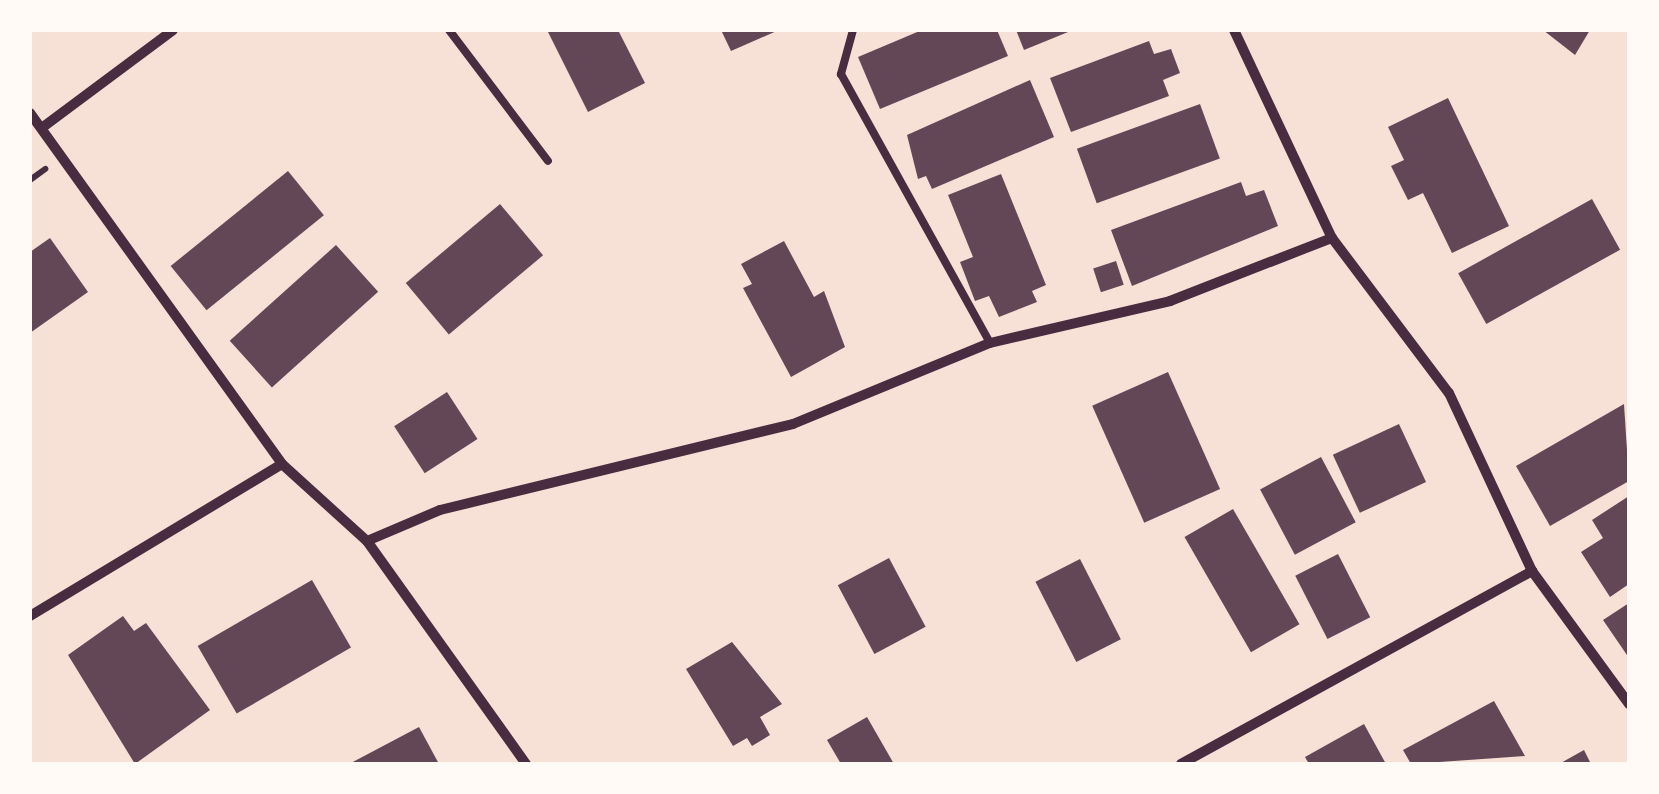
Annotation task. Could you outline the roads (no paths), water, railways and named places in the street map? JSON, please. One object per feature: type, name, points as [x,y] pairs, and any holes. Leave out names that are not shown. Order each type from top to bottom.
[{"type":"street","points":[[44,126],[174,30]]},
{"type":"street","points":[[1234,30],[1332,238],[1450,394],[1532,571],[1629,704]]},
{"type":"street","points":[[30,113],[44,126],[59,160],[206,348],[282,464],[367,540],[523,763]]},
{"type":"street","points":[[367,540],[440,510],[794,424],[990,343],[1170,301],[1332,238]]},
{"type":"street","points":[[30,616],[282,464]]},
{"type":"street","points":[[1180,764],[1532,571]]},
{"type":"lane","points":[[449,30],[548,161]]},
{"type":"lane","points":[[854,30],[841,74],[990,343]]}]
